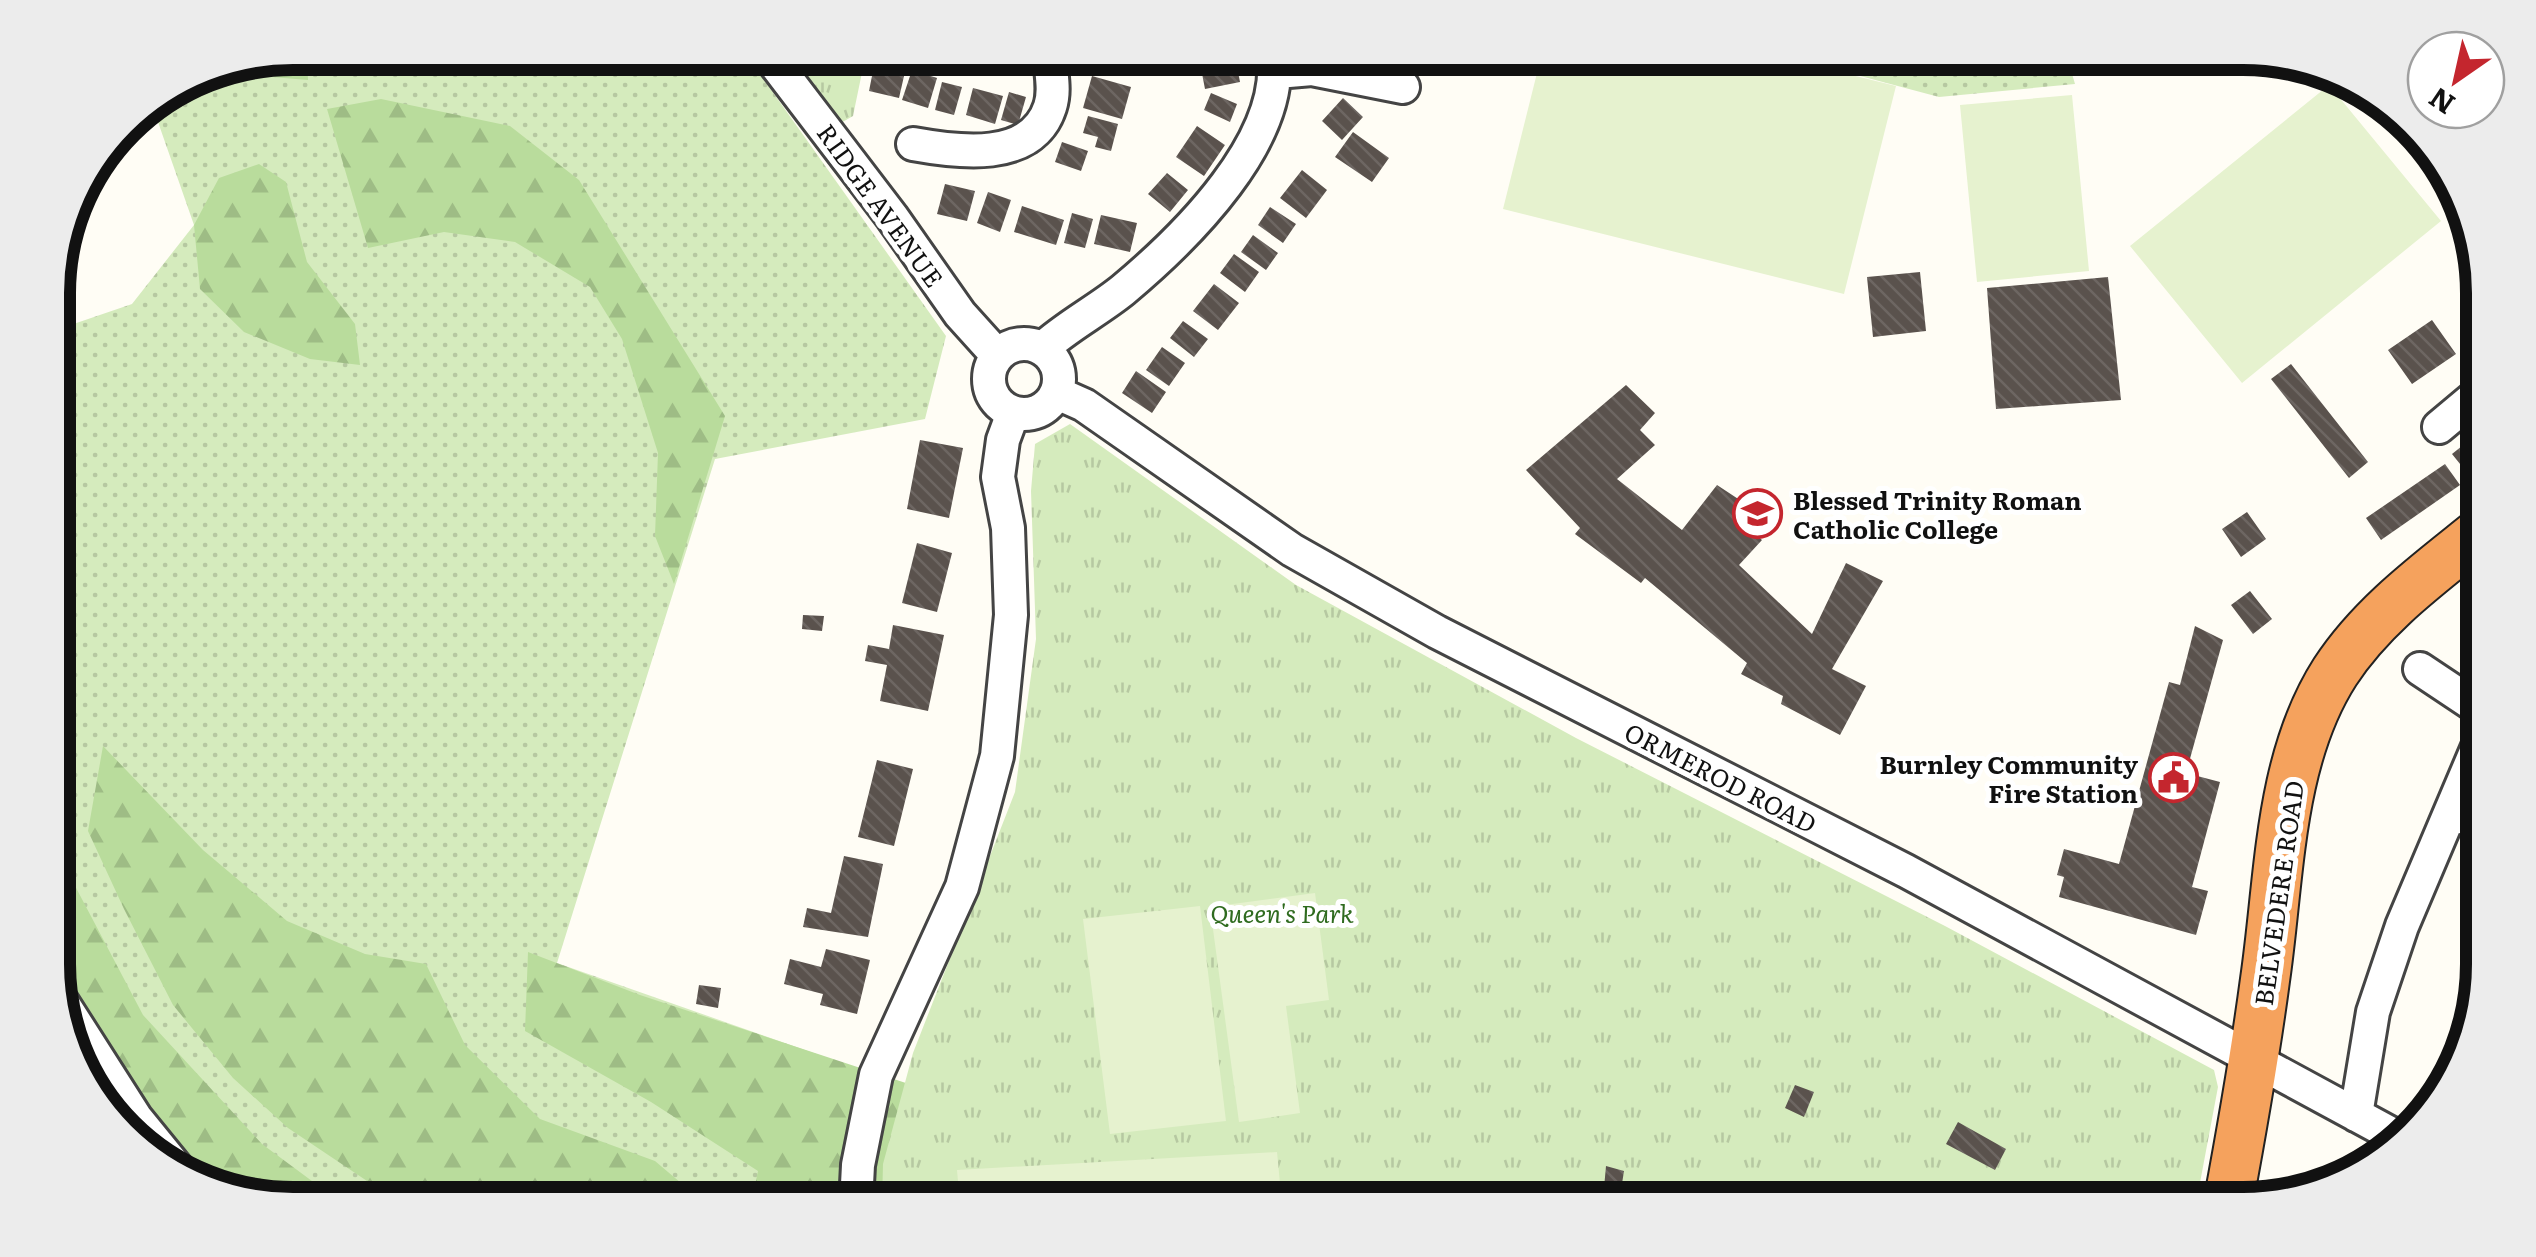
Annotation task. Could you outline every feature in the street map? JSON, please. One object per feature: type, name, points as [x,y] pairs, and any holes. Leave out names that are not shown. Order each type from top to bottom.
[{"type":"highway","name":"BELVEDERE ROAD","points":[[2231,1187],[2253,1058],[2282,835],[2299,751],[2333,674],[2364,632],[2466,545]]},
{"type":"street","name":"RIDGE AVENUE","points":[[780,70],[960,314],[998,355]]},
{"type":"street","points":[[924,156],[1002,148],[1036,131],[1050,109],[1051,70]]},
{"type":"street","points":[[1042,349],[1122,291],[1191,226],[1233,174],[1260,130],[1273,70]]},
{"type":"street","points":[[1315,70],[1388,94]]},
{"type":"street","points":[[1018,344],[1042,349],[1056,364],[1059,383],[1043,409],[1034,414],[1002,408],[989,389],[991,365],[998,355],[1018,344]]},
{"type":"street","name":"ORMEROD ROAD","points":[[1056,393],[1084,405],[1292,550],[1437,632],[1906,870],[2389,1133]]},
{"type":"street","points":[[2439,427],[2466,404]]},
{"type":"street","points":[[857,1187],[876,1075],[962,887],[997,756],[1011,615],[1008,528],[998,478],[1003,440],[1013,413]]},
{"type":"street","points":[[2420,668],[2466,699]]},
{"type":"street","points":[[2356,1114],[2373,1012],[2402,926],[2466,779]]},
{"type":"street","points":[[2453,812],[2466,818]]},
{"type":"street","points":[[82,1033],[149,1134]]},
{"type":"green space","points":[[293,70],[757,70],[946,336],[925,419],[715,459],[557,963],[876,1075],[863,1187],[293,1187],[250,1183],[222,1175],[168,1148],[77,1017],[72,993],[70,325],[132,304],[194,225],[156,117],[195,93],[236,78]]},
{"type":"green space","points":[[308,70],[308,80],[249,75]]},
{"type":"green space","points":[[779,70],[862,70],[853,116],[827,131]]},
{"type":"green space","points":[[1538,70],[1832,70],[1896,86],[1844,294],[1503,209]]},
{"type":"green space","points":[[1838,70],[2071,70],[2075,84],[1939,97]]},
{"type":"green space","points":[[2326,87],[2333,90],[2441,221],[2242,383],[2130,246]]},
{"type":"green space","points":[[2072,95],[2089,271],[1977,282],[1960,105]]},
{"type":"green space","points":[[381,99],[510,126],[579,180],[725,416],[674,584],[655,536],[658,453],[622,339],[590,287],[515,242],[444,232],[368,248],[327,109]]},
{"type":"green space","points":[[259,164],[286,182],[307,262],[355,324],[360,365],[310,359],[244,332],[200,289],[194,225],[219,178]]},
{"type":"green space","name":"Queen's Park","points":[[1070,424],[1296,585],[1576,738],[1945,926],[2214,1070],[2218,1087],[2199,1187],[882,1187],[883,1164],[913,1053],[1015,792],[1036,639],[1031,491],[1035,444]]},
{"type":"green space","points":[[103,746],[203,850],[287,921],[365,954],[426,964],[465,1045],[540,1119],[655,1161],[686,1187],[373,1185],[288,1128],[233,1078],[173,1005],[88,831]]},
{"type":"green space","points":[[70,876],[143,1015],[262,1144],[320,1187],[250,1183],[195,1164],[146,1132],[116,1100],[87,1049],[72,993]]},
{"type":"green space","points":[[1315,893],[1329,1000],[1286,1006],[1300,1113],[1239,1122],[1210,907]]},
{"type":"green space","points":[[1200,906],[1226,1121],[1110,1134],[1083,919]]},
{"type":"green space","points":[[528,952],[640,995],[921,1088],[903,1187],[755,1187],[758,1171],[651,1102],[525,1031]]},
{"type":"green space","points":[[1277,1152],[1280,1187],[958,1187],[957,1170]]},
{"type":"building","points":[[873,70],[905,70],[899,98],[869,91]]},
{"type":"building","points":[[912,70],[937,78],[928,108],[902,100]]},
{"type":"building","points":[[1201,70],[1238,70],[1240,82],[1205,89]]},
{"type":"building","points":[[1092,76],[1131,87],[1122,119],[1083,108]]},
{"type":"building","points":[[942,82],[962,87],[954,115],[935,110]]},
{"type":"building","points":[[973,88],[1003,96],[995,124],[966,115]]},
{"type":"building","points":[[1009,92],[1026,97],[1018,125],[1001,120]]},
{"type":"building","points":[[1211,93],[1237,104],[1230,122],[1204,110]]},
{"type":"building","points":[[1343,98],[1363,117],[1342,140],[1322,121]]},
{"type":"building","points":[[1088,116],[1118,124],[1111,151],[1095,147],[1098,137],[1083,133]]},
{"type":"building","points":[[1197,126],[1225,145],[1204,176],[1176,157]]},
{"type":"building","points":[[1353,132],[1389,158],[1372,182],[1335,157]]},
{"type":"building","points":[[1062,142],[1088,151],[1081,171],[1055,162]]},
{"type":"building","points":[[1302,170],[1327,190],[1306,218],[1280,198]]},
{"type":"building","points":[[1167,173],[1188,190],[1170,212],[1148,194]]},
{"type":"building","points":[[945,184],[975,191],[967,221],[937,214]]},
{"type":"building","points":[[988,192],[1011,200],[1000,232],[977,223]]},
{"type":"building","points":[[1022,206],[1064,220],[1056,245],[1014,232]]},
{"type":"building","points":[[1270,207],[1296,224],[1283,243],[1258,225]]},
{"type":"building","points":[[1072,213],[1093,219],[1085,248],[1064,243]]},
{"type":"building","points":[[1101,215],[1137,223],[1130,252],[1094,244]]},
{"type":"building","points":[[1253,235],[1278,253],[1266,270],[1241,252]]},
{"type":"building","points":[[1234,254],[1259,272],[1245,292],[1220,273]]},
{"type":"building","points":[[1920,272],[1926,331],[1873,337],[1867,277]]},
{"type":"building","points":[[2108,277],[2121,400],[1996,409],[1987,288]]},
{"type":"building","points":[[1214,284],[1239,303],[1218,330],[1193,311]]},
{"type":"building","points":[[2432,320],[2456,354],[2412,384],[2388,350]]},
{"type":"building","points":[[1183,321],[1208,339],[1194,357],[1170,338]]},
{"type":"building","points":[[1162,347],[1185,363],[1169,386],[1146,370]]},
{"type":"building","points":[[2291,364],[2368,462],[2349,478],[2271,379]]},
{"type":"building","points":[[1136,371],[1166,392],[1152,413],[1122,393]]},
{"type":"building","points":[[1626,385],[1655,413],[1640,430],[1655,445],[1617,479],[1682,530],[1717,485],[1758,512],[1747,527],[1762,540],[1739,565],[1812,634],[1846,563],[1883,581],[1832,669],[1866,686],[1840,735],[1781,704],[1783,696],[1741,674],[1747,663],[1645,578],[1641,583],[1575,534],[1580,528],[1526,470]]},
{"type":"building","points":[[920,440],[963,448],[949,518],[907,509]]},
{"type":"building","points":[[2466,443],[2466,472],[2452,454]]},
{"type":"building","points":[[2445,464],[2460,485],[2381,540],[2366,518]]},
{"type":"building","points":[[2247,512],[2266,539],[2241,557],[2222,529]]},
{"type":"building","points":[[917,543],[952,553],[937,612],[902,603]]},
{"type":"building","points":[[2250,591],[2272,619],[2253,634],[2231,605]]},
{"type":"building","points":[[803,615],[824,616],[822,631],[802,629]]},
{"type":"building","points":[[893,625],[944,635],[928,711],[880,701],[887,665],[865,661],[868,645],[889,649]]},
{"type":"building","name":"Burnley Community Fire Station","points":[[2195,626],[2223,640],[2186,773],[2220,782],[2192,887],[2208,891],[2196,935],[2059,897],[2064,877],[2057,875],[2064,849],[2119,864],[2169,682],[2180,685]]},
{"type":"building","points":[[877,760],[913,769],[894,846],[858,837]]},
{"type":"building","points":[[844,856],[883,864],[868,937],[803,927],[807,908],[831,913]]},
{"type":"building","points":[[826,949],[870,960],[857,1014],[820,1005],[823,994],[784,984],[790,959],[821,967]]},
{"type":"building","points":[[699,985],[721,988],[718,1008],[696,1004]]},
{"type":"building","points":[[1795,1085],[1814,1092],[1804,1117],[1785,1108]]},
{"type":"building","points":[[1958,1122],[2006,1149],[1995,1170],[1946,1144]]},
{"type":"building","points":[[1606,1166],[1624,1171],[1621,1187],[1604,1187]]},
{"type":"place","name":"Blessed Trinity Roman Catholic College","points":[[1758,513]]},
{"type":"place","name":"Burnley Community Fire Station","points":[[2173,777]]}]
